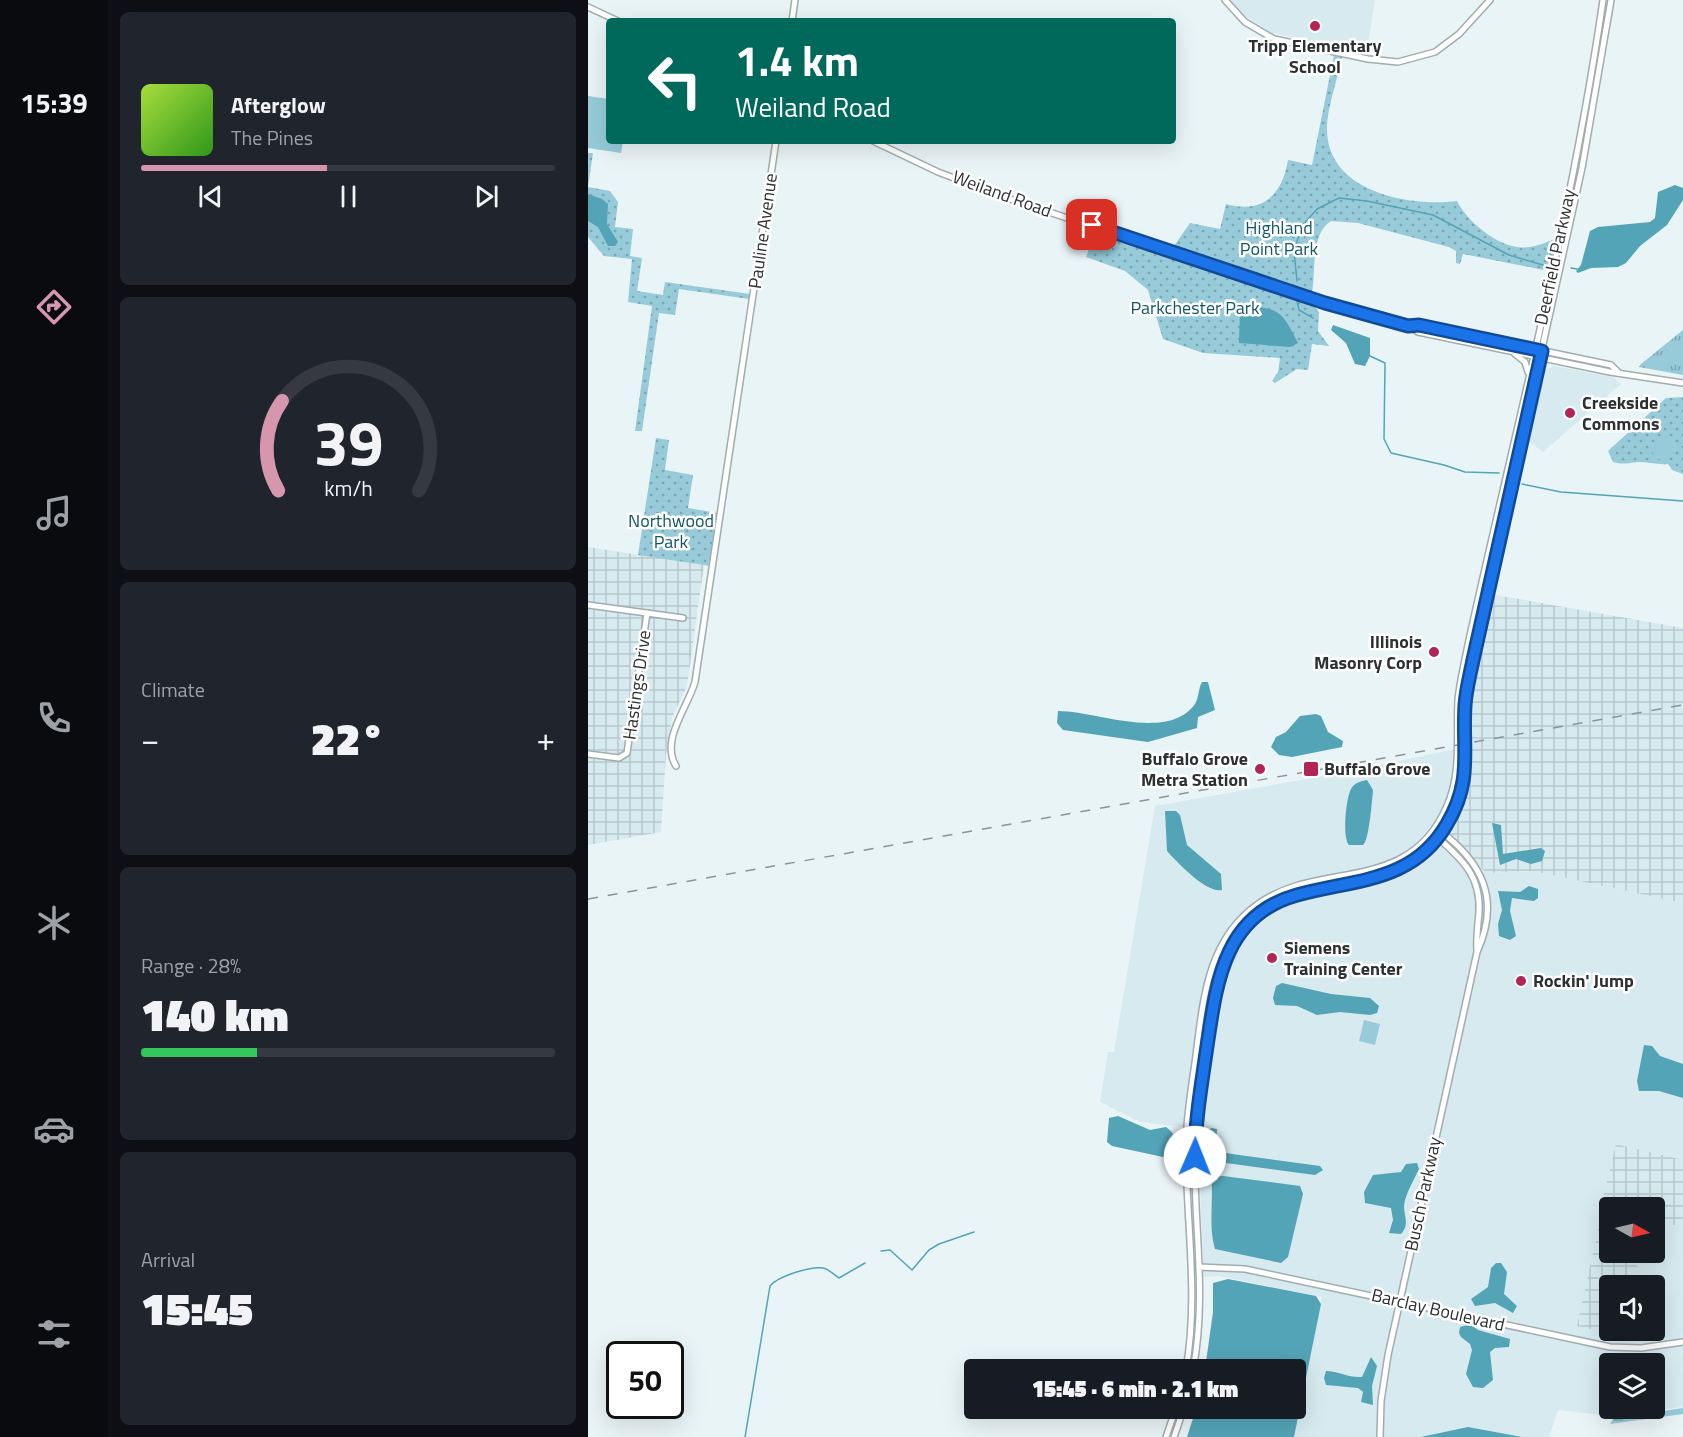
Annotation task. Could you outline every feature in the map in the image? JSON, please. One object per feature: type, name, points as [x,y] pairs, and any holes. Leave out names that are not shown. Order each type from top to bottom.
[{"type":"main road","points":[[792,18],[795,0]]},
{"type":"main road","points":[[1225,0],[1245,22],[1274,39],[1368,59],[1398,62],[1435,52],[1459,34],[1490,0]]},
{"type":"main road","name":"Deerfield Parkway","points":[[1195,1359],[1199,1336],[1200,1267],[1195,1157],[1196,1117],[1216,986],[1233,943],[1253,920],[1282,901],[1307,892],[1388,875],[1412,861],[1438,838],[1457,804],[1466,774],[1466,695],[1584,119],[1603,0]]},
{"type":"main road","name":"Deerfield Parkway","points":[[1187,1359],[1192,1323],[1193,1268],[1186,1130],[1207,984],[1220,946],[1246,914],[1278,892],[1304,884],[1376,870],[1412,852],[1431,833],[1446,810],[1456,782],[1461,680],[1528,378],[1537,353],[1585,157],[1611,0]]},
{"type":"main road","points":[[588,7],[612,18]]},
{"type":"main road","name":"Pauline Avenue","points":[[676,766],[672,756],[675,733],[692,693],[732,446],[776,144]]},
{"type":"main road","name":"Weiland Road","points":[[879,144],[938,172],[1007,198],[1316,301],[1408,326],[1418,332],[1511,351],[1537,353]]},
{"type":"main road","name":"Weiland Road","points":[[1408,326],[1419,325],[1618,372],[1683,382]]},
{"type":"main road","points":[[1511,351],[1525,362],[1528,378]]},
{"type":"main road","points":[[588,605],[683,618]]},
{"type":"main road","name":"Hastings Drive","points":[[588,754],[619,758],[627,753],[647,613]]},
{"type":"main road","name":"Busch Parkway","points":[[1380,1437],[1384,1374],[1481,941],[1485,912],[1483,880],[1469,855],[1435,827]]},
{"type":"main road","name":"Busch Parkway","points":[[1431,833],[1464,860],[1475,882],[1479,896],[1477,952]]},
{"type":"main road","name":"Barclay Boulevard","points":[[1193,1268],[1245,1269],[1610,1347],[1641,1348],[1683,1342]]},
{"type":"main road","points":[[1166,1437],[1172,1419]]},
{"type":"main road","points":[[1174,1437],[1180,1419]]},
{"type":"shaded area","name":"Tripp Elementary School","points":[[1230,0],[1375,0],[1367,50],[1361,53],[1272,33],[1242,14]]},
{"type":"shaded area","points":[[1675,185],[1683,188],[1683,200],[1667,225],[1640,246],[1626,263],[1618,267],[1591,268],[1578,273],[1576,271],[1581,265],[1590,231],[1598,227],[1650,222],[1655,218],[1658,192]]},
{"type":"shaded area","points":[[588,194],[608,204],[607,224],[618,242],[615,246],[608,246],[598,227],[588,221]]},
{"type":"shaded area","points":[[1245,306],[1266,308],[1279,314],[1288,324],[1298,343],[1290,347],[1239,343],[1240,310]]},
{"type":"shaded area","points":[[1333,325],[1370,338],[1370,356],[1365,366],[1355,364],[1346,343],[1331,330]]},
{"type":"shaded area","name":"Creekside Commons","points":[[1554,366],[1613,377],[1621,384],[1543,452],[1526,439],[1542,371]]},
{"type":"shaded area","points":[[588,547],[704,565],[687,686],[672,718],[666,755],[661,832],[588,845]]},
{"type":"shaded area","points":[[1490,594],[1683,628],[1683,903],[1533,871],[1486,873],[1447,831],[1466,780],[1468,715],[1476,657]]},
{"type":"shaded area","points":[[1202,682],[1208,682],[1215,710],[1198,717],[1197,728],[1148,742],[1063,730],[1057,723],[1058,711],[1131,722],[1168,721],[1183,715],[1195,704]]},
{"type":"shaded area","points":[[1316,714],[1321,716],[1328,732],[1343,741],[1342,747],[1292,757],[1279,755],[1271,747],[1276,737],[1286,732],[1300,716]]},
{"type":"shaded area","points":[[1455,749],[1453,780],[1440,815],[1415,845],[1386,863],[1275,890],[1253,904],[1221,937],[1207,974],[1184,1127],[1140,1122],[1100,1102],[1108,1052],[1114,1052],[1155,806],[1352,771]]},
{"type":"shaded area","points":[[1367,780],[1373,790],[1367,836],[1363,845],[1349,845],[1345,826],[1349,794],[1354,785]]},
{"type":"shaded area","points":[[1165,811],[1176,811],[1180,815],[1187,845],[1221,874],[1222,890],[1208,887],[1167,851]]},
{"type":"shaded area","points":[[1492,823],[1501,825],[1503,854],[1541,848],[1545,851],[1542,861],[1531,864],[1516,859],[1500,865]]},
{"type":"shaded area","points":[[1447,831],[1486,873],[1533,871],[1683,903],[1683,1407],[1665,1409],[1665,1353],[1599,1353],[1599,1415],[1558,1410],[1549,1437],[1294,1437],[1298,1419],[1306,1419],[1306,1377],[1322,1297],[1219,1276],[1201,1277],[1203,1257],[1198,1138],[1221,977],[1232,950],[1244,934],[1264,916],[1285,903],[1388,878],[1409,867],[1435,848]]},
{"type":"shaded area","points":[[1529,886],[1538,889],[1538,898],[1534,901],[1512,898],[1510,911],[1516,936],[1510,940],[1499,936],[1498,924],[1502,910],[1498,891],[1520,892]]},
{"type":"shaded area","points":[[1282,983],[1331,994],[1370,998],[1379,1006],[1377,1013],[1370,1015],[1340,1012],[1317,1015],[1297,1006],[1275,1005],[1273,998],[1276,986]]},
{"type":"shaded area","points":[[1644,1045],[1652,1046],[1660,1056],[1683,1064],[1683,1098],[1659,1091],[1639,1091],[1637,1081]]},
{"type":"shaded area","points":[[1118,1116],[1150,1130],[1166,1127],[1175,1139],[1174,1147],[1163,1157],[1112,1146],[1107,1142],[1109,1118]]},
{"type":"shaded area","points":[[1217,1129],[1216,1150],[1218,1152],[1320,1166],[1323,1170],[1315,1175],[1211,1161],[1207,1153],[1207,1130]]},
{"type":"shaded area","points":[[1616,1144],[1683,1160],[1683,1227],[1665,1222],[1665,1197],[1603,1197]]},
{"type":"shaded area","points":[[1417,1163],[1419,1169],[1404,1206],[1405,1227],[1401,1234],[1389,1233],[1393,1220],[1391,1208],[1365,1203],[1364,1192],[1373,1175],[1401,1172],[1406,1164]]},
{"type":"shaded area","points":[[1223,1176],[1300,1186],[1303,1194],[1288,1257],[1281,1263],[1215,1249],[1212,1231],[1211,1177]]},
{"type":"shaded area","points":[[1599,1226],[1599,1263],[1638,1263],[1635,1275],[1599,1275],[1599,1331],[1577,1326]]},
{"type":"shaded area","points":[[1496,1263],[1501,1263],[1507,1272],[1504,1294],[1517,1306],[1513,1313],[1495,1303],[1475,1306],[1471,1299],[1488,1287],[1491,1268]]},
{"type":"shaded area","points":[[1228,1279],[1316,1296],[1321,1304],[1306,1378],[1306,1359],[1206,1359],[1213,1312],[1213,1283]]},
{"type":"shaded area","points":[[1470,1324],[1478,1330],[1510,1339],[1509,1347],[1495,1348],[1490,1352],[1493,1380],[1483,1388],[1473,1387],[1466,1374],[1472,1350],[1470,1344],[1459,1333],[1460,1327]]},
{"type":"shaded area","points":[[1371,1357],[1377,1366],[1372,1386],[1373,1405],[1361,1402],[1363,1392],[1358,1388],[1326,1385],[1324,1378],[1326,1371],[1362,1377]]},
{"type":"shaded area","points":[[1193,1419],[1298,1419],[1294,1437],[1187,1437]]},
{"type":"shaded area","points":[[1468,1427],[1522,1437],[1421,1437]]},
{"type":"green space","name":"Highland Point Park","points":[[1334,55],[1342,57],[1327,129],[1331,150],[1341,168],[1355,181],[1374,191],[1395,197],[1416,201],[1457,201],[1477,226],[1508,245],[1529,247],[1556,238],[1549,271],[1463,254],[1460,264],[1456,263],[1456,251],[1449,247],[1358,223],[1331,221],[1324,227],[1317,244],[1312,292],[1174,246],[1190,223],[1220,229],[1226,204],[1250,206],[1269,199],[1281,183],[1288,160],[1312,165]]},
{"type":"green space","points":[[588,96],[606,99],[606,144],[622,144],[621,153],[588,148]]},
{"type":"green space","points":[[588,153],[593,153],[588,187]]},
{"type":"green space","points":[[588,187],[610,191],[618,202],[615,227],[633,229],[630,256],[642,258],[637,291],[663,295],[665,282],[750,294],[749,299],[679,289],[675,315],[659,313],[642,431],[635,431],[652,306],[628,302],[632,259],[604,256],[588,237]]},
{"type":"green space","name":"Parkchester Park","points":[[1098,235],[1266,287],[1313,305],[1319,312],[1318,331],[1329,346],[1312,344],[1308,370],[1297,369],[1275,383],[1272,381],[1278,372],[1280,358],[1203,353],[1163,339],[1148,290],[1125,271],[1086,257],[1093,239]]},
{"type":"green space","points":[[1683,330],[1683,375],[1639,367],[1641,364]]},
{"type":"green space","points":[[1683,397],[1683,474],[1672,470],[1668,464],[1613,462],[1608,451],[1666,398]]},
{"type":"green space","name":"Northwood Park","points":[[656,438],[669,440],[665,470],[693,475],[688,508],[718,513],[710,566],[638,555]]},
{"type":"green space","points":[[1663,438],[1671,441],[1674,449],[1671,457],[1663,460],[1655,457],[1652,449],[1655,441]]},
{"type":"green space","points":[[1364,1020],[1380,1024],[1375,1045],[1359,1041]]},
{"type":"green space","points":[[1683,1408],[1683,1414],[1665,1416],[1665,1411]]},
{"type":"green space","points":[[1613,1419],[1646,1419],[1610,1424]]},
{"type":"waterway","points":[[1297,281],[1294,251],[1302,226],[1317,209],[1339,198],[1367,201],[1433,215],[1509,255],[1543,265]]},
{"type":"waterway","points":[[1571,268],[1577,269]]},
{"type":"waterway","points":[[1297,301],[1299,310],[1313,318]]},
{"type":"waterway","points":[[1370,356],[1385,363],[1384,439],[1391,453],[1465,472],[1499,473]]},
{"type":"waterway","points":[[1522,484],[1561,492],[1683,501]]},
{"type":"waterway","points":[[881,1251],[890,1250],[912,1270],[929,1250],[939,1244],[974,1232]]},
{"type":"waterway","points":[[745,1437],[770,1286],[787,1275],[818,1268],[825,1269],[839,1278],[865,1263]]},
{"type":"railway","points":[[588,899],[1683,705]]},
{"type":"place","name":"Tripp Elementary School","points":[[1315,26]]},
{"type":"place","name":"Creekside Commons","points":[[1570,413]]},
{"type":"place","name":"Illinois Masonry Corp","points":[[1434,652]]},
{"type":"place","name":"Buffalo Grove Metra Station","points":[[1260,769]]},
{"type":"place","name":"Buffalo Grove","points":[[1311,769]]},
{"type":"place","name":"Siemens Training Center","points":[[1272,958]]},
{"type":"place","name":"Rockin' Jump","points":[[1521,981]]},
{"type":"route","points":[[1092,225],[1349,311],[1408,326],[1419,325],[1542,351],[1466,695],[1467,765],[1457,804],[1447,826],[1438,838],[1402,868],[1372,880],[1312,891],[1282,901],[1247,925],[1233,943],[1216,986],[1196,1117],[1195,1157]]}]
